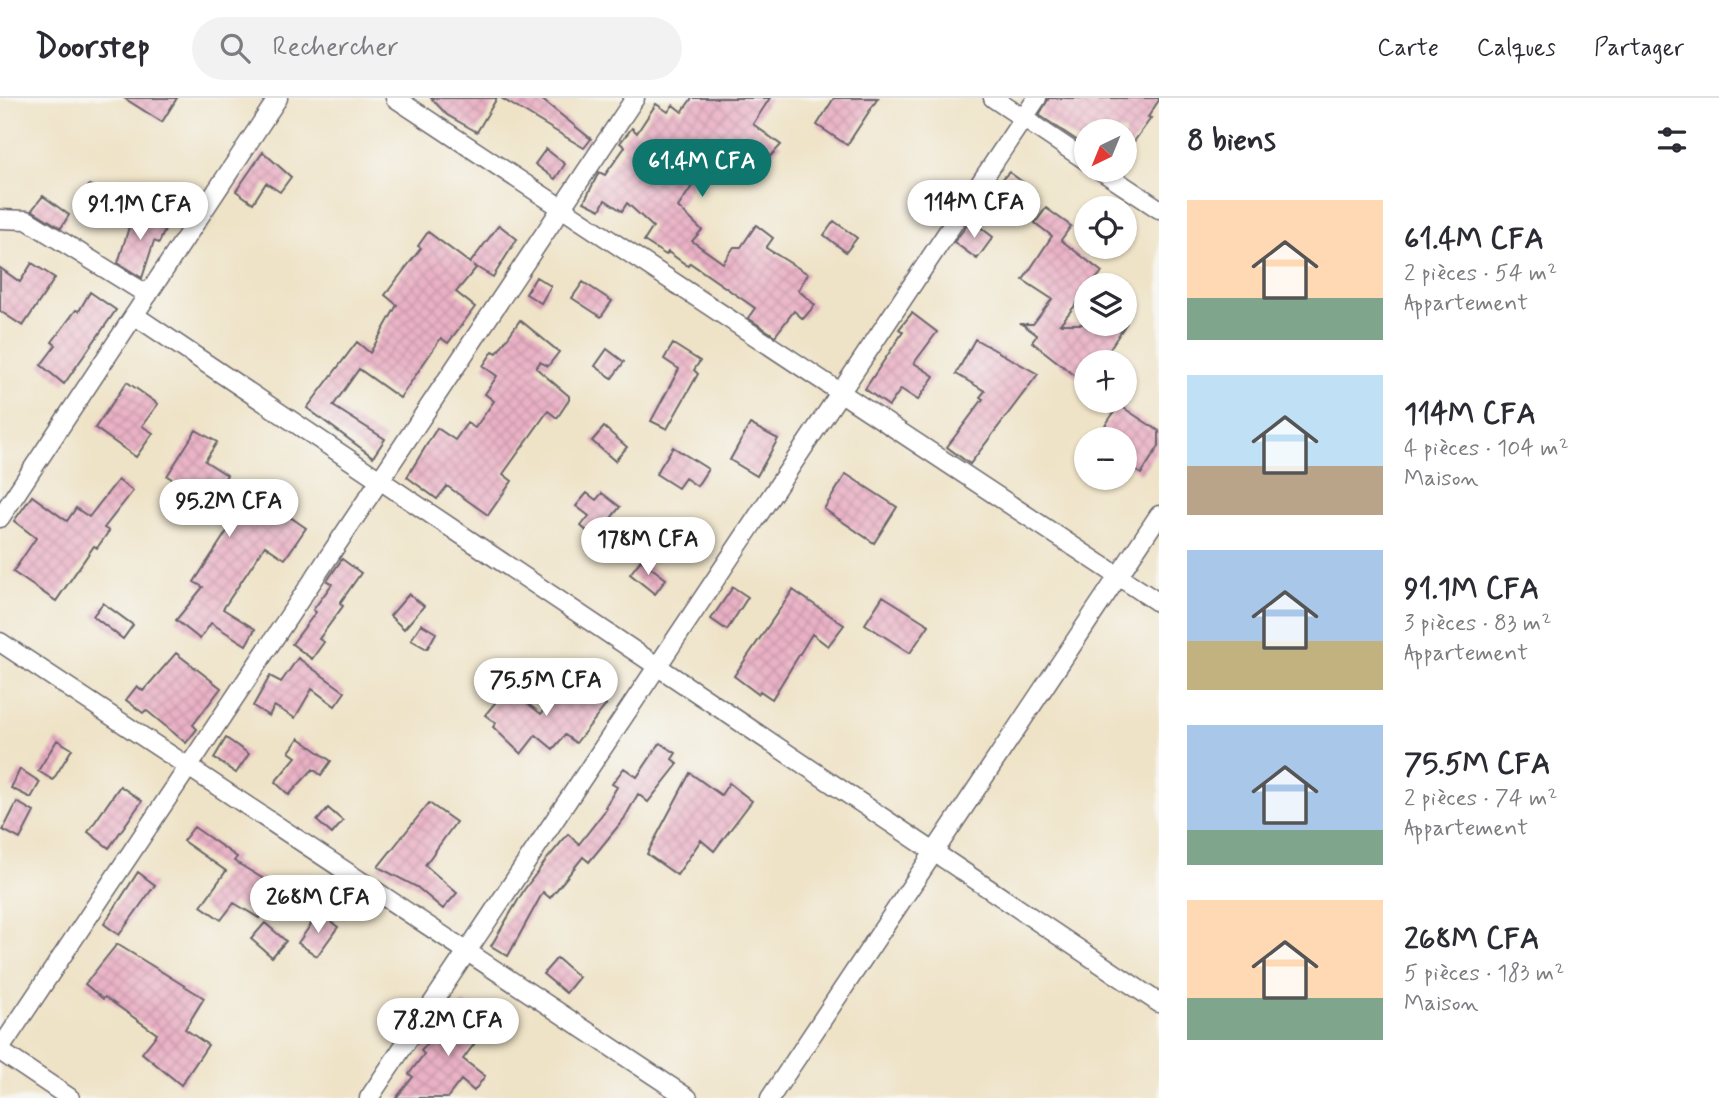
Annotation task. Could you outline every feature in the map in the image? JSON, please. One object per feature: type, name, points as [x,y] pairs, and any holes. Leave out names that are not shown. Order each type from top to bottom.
[{"type":"street","points":[[0,518],[278,98]]},
{"type":"street","points":[[395,98],[1159,603]]},
{"type":"street","points":[[70,1098],[0,1050],[635,98]]},
{"type":"street","points":[[993,98],[1074,152]]},
{"type":"street","points":[[369,1098],[1037,98]]},
{"type":"street","points":[[1118,182],[1159,209]]},
{"type":"street","points":[[0,219],[27,220],[148,295]]},
{"type":"street","points":[[134,315],[1159,1003]]},
{"type":"street","points":[[770,1098],[1159,515]]},
{"type":"street","points":[[0,642],[688,1098]]},
{"type":"building","points":[[124,98],[177,98],[162,122]]},
{"type":"building","points":[[431,98],[497,98],[477,132],[447,115]]},
{"type":"building","points":[[501,98],[540,98],[591,139],[584,148]]},
{"type":"building","points":[[692,98],[770,98],[753,124],[781,145],[768,159],[743,141],[725,165],[713,155],[678,207],[702,230],[692,241],[723,263],[734,247],[741,247],[756,225],[773,238],[766,248],[808,274],[798,290],[815,305],[803,319],[794,311],[775,336],[748,318],[755,308],[690,263],[688,266],[668,252],[666,255],[644,241],[653,227],[627,203],[622,211],[605,200],[600,210],[584,202],[599,172],[605,175],[625,147],[620,143],[632,128],[637,133],[656,104],[668,112],[673,105],[682,112]]},
{"type":"building","points":[[834,98],[878,98],[847,145],[817,125]]},
{"type":"building","points":[[1049,98],[1159,98],[1148,117],[1151,118],[1138,136],[1138,119],[1074,119],[1074,138],[1039,115]]},
{"type":"building","points":[[546,149],[565,164],[555,179],[535,164]]},
{"type":"building","points":[[263,152],[291,177],[280,192],[266,183],[253,203],[236,191]]},
{"type":"building","points":[[1009,172],[1035,191],[1025,205],[997,185]]},
{"type":"building","points":[[89,185],[106,191],[94,223],[78,217]]},
{"type":"building","points":[[43,196],[69,215],[61,228],[32,210]]},
{"type":"building","points":[[1046,208],[1071,226],[1061,240],[1074,250],[1074,259],[1085,259],[1102,272],[1074,273],[1074,307],[1060,324],[1074,324],[1074,336],[1118,336],[1109,350],[1074,350],[1074,375],[1032,342],[1037,335],[1022,324],[1033,324],[1052,299],[1023,280],[1052,236],[1035,223]]},
{"type":"building","points":[[134,209],[167,226],[159,243],[154,241],[142,278],[118,263],[129,227],[125,226]]},
{"type":"building","points":[[971,220],[993,237],[977,259],[954,242]]},
{"type":"building","points":[[834,221],[857,238],[846,252],[824,235]]},
{"type":"building","points":[[499,225],[517,239],[493,277],[473,265],[476,268],[456,292],[475,307],[448,343],[441,338],[400,398],[359,369],[333,406],[385,439],[373,457],[307,408],[357,342],[370,353],[397,305],[385,295],[421,248],[418,246],[428,232],[470,263]]},
{"type":"building","points":[[32,263],[55,278],[23,326],[0,311],[0,268],[20,282]]},
{"type":"building","points":[[536,277],[551,286],[541,303],[526,294]]},
{"type":"building","points":[[583,282],[612,301],[601,317],[572,298]]},
{"type":"building","points":[[90,292],[116,310],[64,384],[41,365],[56,345],[52,342],[76,310],[79,311]]},
{"type":"building","points":[[912,313],[937,332],[914,363],[934,376],[918,400],[901,389],[889,406],[865,389],[903,332],[899,329]]},
{"type":"building","points":[[520,320],[559,352],[548,366],[540,362],[536,368],[569,396],[569,400],[557,418],[548,411],[503,474],[512,481],[488,515],[447,486],[437,499],[407,477],[437,428],[455,440],[467,423],[475,428],[494,401],[485,394],[497,376],[483,366],[493,351],[497,353]]},
{"type":"building","points":[[975,339],[1038,374],[970,464],[947,447],[983,399],[980,397],[985,391],[956,374]]},
{"type":"building","points":[[673,344],[700,361],[694,370],[698,374],[667,429],[651,421],[679,369],[664,359]]},
{"type":"building","points":[[607,349],[624,362],[612,378],[595,366]]},
{"type":"building","points":[[127,382],[158,404],[142,426],[153,433],[136,457],[95,428]]},
{"type":"building","points":[[1114,413],[1131,413],[1159,431],[1159,446],[1141,474],[1137,471],[1137,427],[1104,427]]},
{"type":"building","points":[[750,424],[778,439],[757,476],[730,460]]},
{"type":"building","points":[[604,427],[627,447],[615,461],[592,441]]},
{"type":"building","points":[[196,430],[217,442],[205,461],[227,475],[225,478],[257,501],[260,496],[306,528],[285,559],[265,546],[223,609],[255,629],[246,645],[211,623],[200,639],[176,620],[203,587],[194,582],[231,525],[209,509],[213,504],[167,476]]},
{"type":"building","points":[[673,447],[708,469],[697,486],[685,478],[678,488],[656,474]]},
{"type":"building","points":[[846,474],[897,507],[874,543],[824,509]]},
{"type":"building","points":[[118,480],[133,491],[104,528],[109,531],[97,548],[94,546],[56,601],[13,572],[36,538],[14,521],[32,496],[67,521],[76,508],[89,517]]},
{"type":"building","points":[[587,493],[596,500],[602,493],[620,507],[595,538],[581,526],[589,516],[576,506]]},
{"type":"building","points":[[342,559],[361,573],[340,603],[343,606],[319,639],[324,642],[312,659],[292,644],[316,612],[313,610],[332,584],[327,581]]},
{"type":"building","points":[[641,560],[666,579],[655,594],[630,574]]},
{"type":"building","points":[[733,587],[748,597],[727,630],[711,619]]},
{"type":"building","points":[[793,590],[844,625],[828,646],[812,634],[772,699],[760,691],[758,694],[734,676]]},
{"type":"building","points":[[409,594],[424,606],[404,629],[390,616]]},
{"type":"building","points":[[883,596],[929,625],[910,653],[865,624]]},
{"type":"building","points":[[103,603],[133,625],[123,639],[93,616]]},
{"type":"building","points":[[421,624],[436,633],[427,649],[411,640]]},
{"type":"building","points":[[176,653],[221,688],[193,725],[197,729],[186,743],[146,710],[143,713],[126,700],[137,686],[143,691]]},
{"type":"building","points":[[298,658],[345,692],[335,706],[312,689],[295,718],[274,706],[269,716],[253,706],[270,676],[281,682]]},
{"type":"building","points":[[572,680],[606,705],[576,743],[565,735],[553,749],[536,735],[521,754],[493,727],[496,723],[485,715],[503,693],[514,701],[518,696],[541,714]]},
{"type":"building","points":[[226,738],[249,754],[236,773],[214,758]]},
{"type":"building","points":[[299,738],[331,761],[321,775],[313,769],[289,795],[275,782],[296,757],[289,752]]},
{"type":"building","points":[[57,740],[72,749],[53,780],[38,771]]},
{"type":"building","points":[[660,743],[676,753],[672,759],[678,764],[648,802],[638,794],[624,819],[589,862],[583,857],[550,898],[543,892],[508,956],[491,946],[524,890],[547,859],[568,834],[579,844],[607,808],[605,807],[617,787],[612,784],[624,768],[637,777]]},
{"type":"building","points":[[20,769],[40,782],[31,798],[11,788]]},
{"type":"building","points":[[690,773],[721,795],[729,783],[752,801],[714,851],[701,840],[677,875],[647,854]]},
{"type":"building","points":[[120,786],[142,801],[109,848],[88,832]]},
{"type":"building","points":[[17,802],[34,812],[20,839],[3,830]]},
{"type":"building","points":[[429,803],[456,822],[425,865],[457,893],[443,909],[417,887],[378,867]]},
{"type":"building","points":[[328,808],[343,821],[332,834],[317,821]]},
{"type":"building","points":[[194,827],[237,857],[234,861],[277,887],[259,918],[234,903],[221,920],[201,906],[226,871],[183,841]]},
{"type":"building","points":[[138,872],[155,885],[119,935],[104,924]]},
{"type":"building","points":[[319,913],[338,927],[317,956],[298,943]]},
{"type":"building","points":[[265,923],[286,941],[272,957],[251,939]]},
{"type":"building","points":[[117,944],[204,998],[185,1029],[208,1045],[181,1085],[142,1053],[157,1034],[85,984]]},
{"type":"building","points":[[557,958],[579,977],[566,993],[543,974]]},
{"type":"building","points":[[464,1002],[490,1023],[463,1059],[485,1076],[474,1091],[461,1080],[447,1098],[396,1098],[413,1077],[409,1074],[424,1054],[421,1051]]}]
